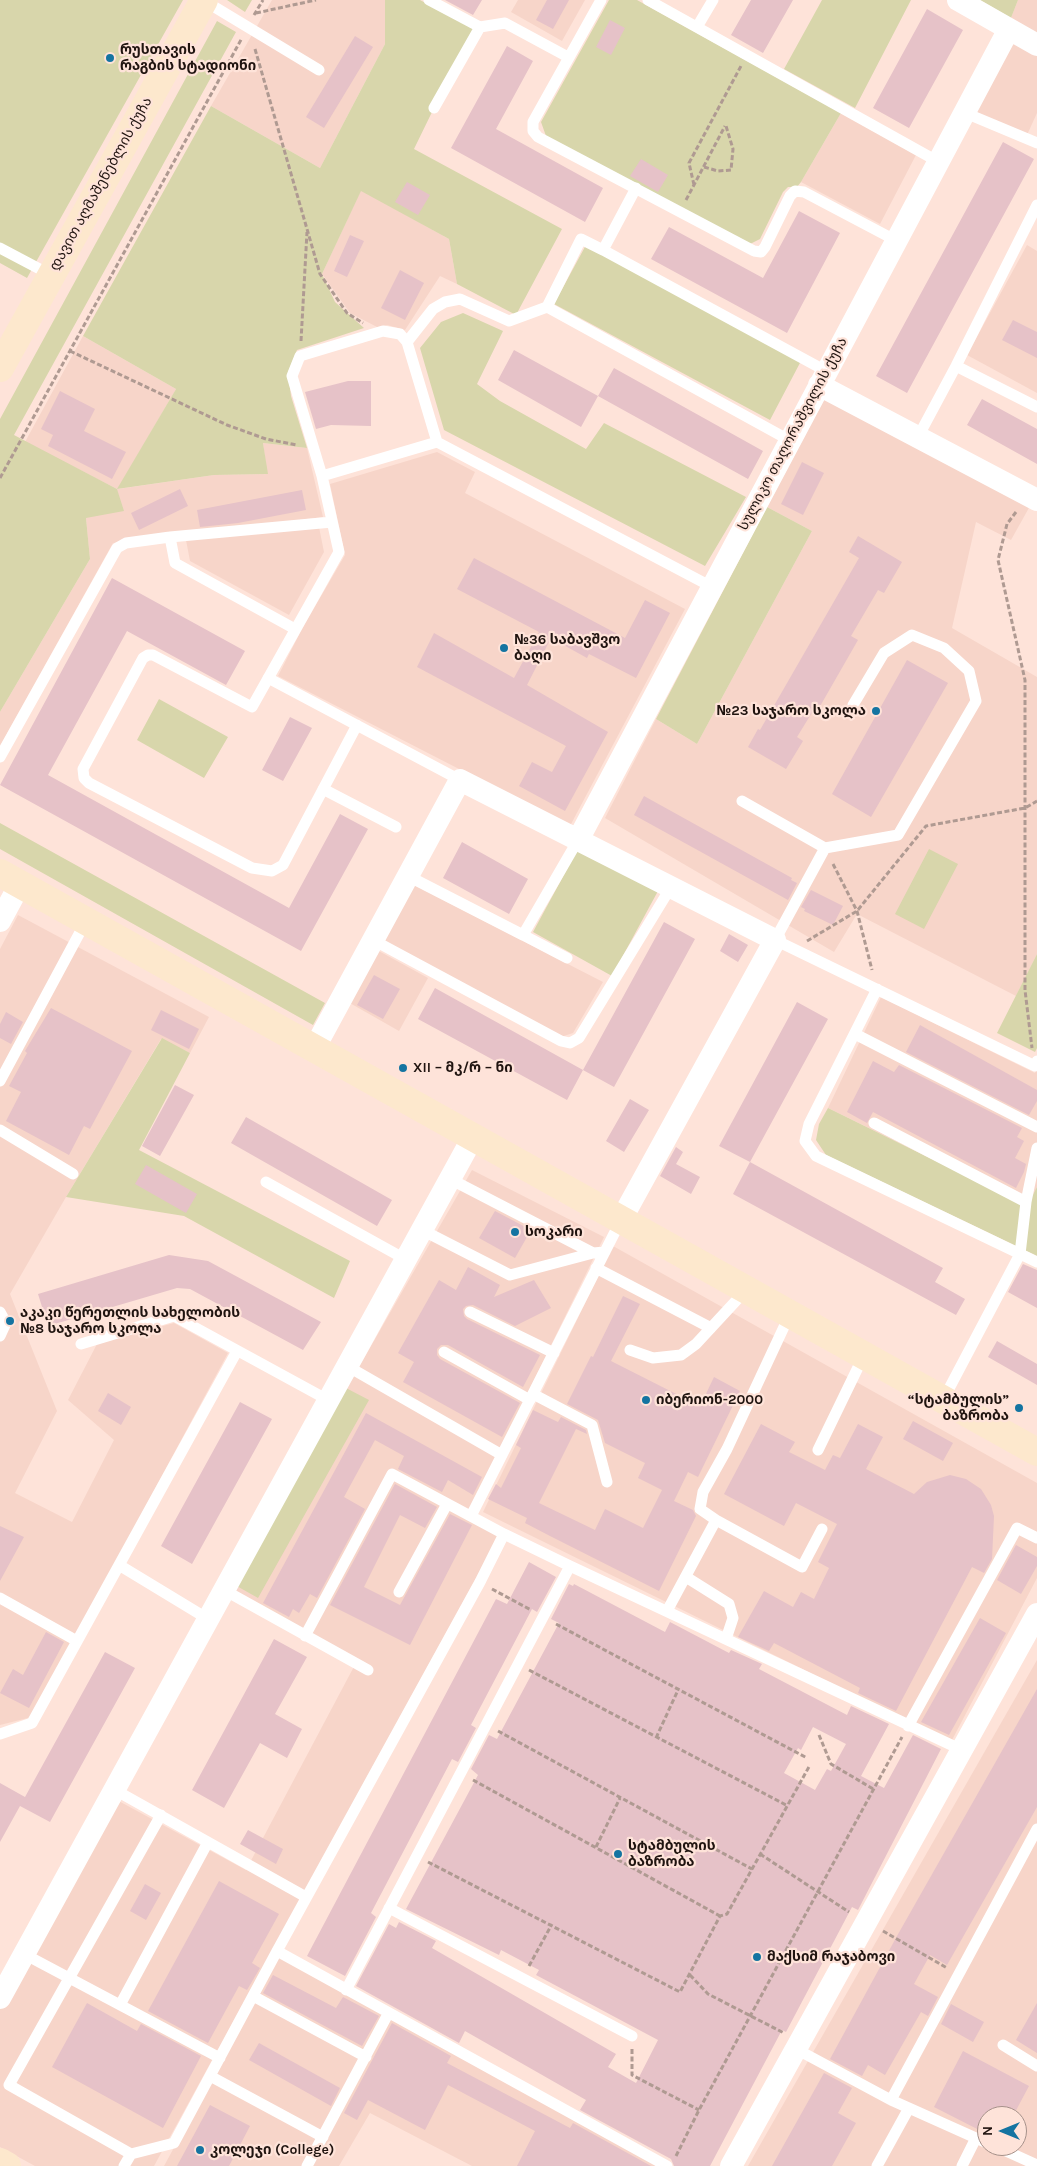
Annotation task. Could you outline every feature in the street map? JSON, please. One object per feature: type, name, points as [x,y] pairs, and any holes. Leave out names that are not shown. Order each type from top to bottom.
[{"type":"street","name":"დავით აღმაშენებლის ქუჩა","points":[[0,368],[204,0]]},
{"type":"street","points":[[958,0],[1037,45]]},
{"type":"street","name":"სულიკო თაღორაშვილის ქუჩა","points":[[578,840],[963,112],[1009,29]]},
{"type":"street","points":[[823,378],[918,437],[1033,498]]},
{"type":"street","points":[[314,1048],[460,780],[785,944],[621,1220]]},
{"type":"street","points":[[0,921],[10,879],[1037,1452]]},
{"type":"street","points":[[0,1998],[473,1137]]},
{"type":"street","points":[[731,2166],[1037,1614]]},
{"type":"street","points":[[0,2162],[7,2166]]},
{"type":"lane","points":[[204,0],[319,70]]},
{"type":"lane","points":[[429,0],[480,27],[505,23],[568,57]]},
{"type":"lane","points":[[601,0],[533,122],[533,131],[538,137],[754,251],[761,252],[765,247],[790,196],[795,191],[804,192],[895,240]]},
{"type":"lane","points":[[648,0],[938,161]]},
{"type":"lane","points":[[697,27],[713,0]]},
{"type":"lane","points":[[434,108],[480,27]]},
{"type":"lane","points":[[963,112],[1037,143]]},
{"type":"lane","points":[[603,250],[636,188]]},
{"type":"lane","points":[[918,437],[1037,205]]},
{"type":"lane","points":[[407,342],[433,309],[445,302],[460,299],[508,321],[547,307],[581,239],[823,378]]},
{"type":"lane","points":[[0,248],[50,275]]},
{"type":"lane","points":[[547,307],[789,440]]},
{"type":"lane","points":[[357,725],[283,865],[272,871],[252,868],[89,783],[84,778],[83,769],[143,658],[148,655],[153,655],[252,707],[339,552],[322,476],[292,376],[300,356],[383,331],[400,334],[407,342],[437,442]]},
{"type":"lane","points":[[956,366],[1037,408]]},
{"type":"lane","points":[[322,476],[437,442],[712,587]]},
{"type":"lane","points":[[0,757],[117,548],[126,543],[170,537],[332,522]]},
{"type":"lane","points":[[170,537],[175,563],[295,629]]},
{"type":"lane","points":[[742,801],[825,848],[898,835],[976,701],[969,671],[944,648],[912,635],[884,653],[852,705]]},
{"type":"lane","points":[[268,678],[460,780]]},
{"type":"lane","points":[[323,788],[396,827]]},
{"type":"lane","points":[[523,935],[578,840]]},
{"type":"lane","points":[[825,848],[785,944],[877,990],[1036,1064]]},
{"type":"lane","points":[[408,876],[567,958]]},
{"type":"lane","points":[[373,940],[561,1042],[570,1043],[579,1038],[670,886]]},
{"type":"lane","points":[[0,1081],[86,922]]},
{"type":"lane","points":[[877,990],[809,1124],[805,1141],[816,1156],[1037,1262]]},
{"type":"lane","points":[[855,1034],[1037,1128]]},
{"type":"lane","points":[[874,1123],[1026,1202]]},
{"type":"lane","points":[[0,1130],[73,1174]]},
{"type":"lane","points":[[943,1400],[1020,1254],[1026,1202],[1037,1148]]},
{"type":"lane","points":[[450,1179],[599,1252]]},
{"type":"lane","points":[[266,1182],[406,1259]]},
{"type":"lane","points":[[471,1516],[596,1268],[599,1252],[621,1220]]},
{"type":"lane","points":[[422,1230],[510,1276],[599,1252]]},
{"type":"lane","points":[[596,1268],[711,1328]]},
{"type":"lane","points":[[630,1350],[653,1358],[682,1355],[696,1344],[746,1290]]},
{"type":"lane","points":[[0,1312],[6,1323],[0,1336]]},
{"type":"lane","points":[[470,1312],[554,1353]]},
{"type":"lane","points":[[790,1314],[727,1448],[703,1492],[700,1509],[716,1520],[802,1567],[822,1529]]},
{"type":"lane","points":[[81,1344],[174,1316],[328,1400]]},
{"type":"lane","points":[[0,1734],[32,1723],[237,1350]]},
{"type":"lane","points":[[444,1352],[531,1397],[592,1425],[608,1482]]},
{"type":"lane","points":[[818,1450],[864,1355]]},
{"type":"lane","points":[[347,1366],[502,1455]]},
{"type":"lane","points":[[305,1636],[392,1474],[504,1534],[570,1566],[962,1750]]},
{"type":"lane","points":[[399,1592],[447,1504]]},
{"type":"lane","points":[[667,1610],[716,1520]]},
{"type":"lane","points":[[908,1726],[1017,1528],[1037,1538]]},
{"type":"lane","points":[[161,1815],[9,2085],[131,2154],[174,2143],[254,1996],[276,1951],[480,1582],[504,1534]]},
{"type":"lane","points":[[119,1566],[208,1619]]},
{"type":"lane","points":[[346,1990],[570,1566]]},
{"type":"lane","points":[[686,1577],[729,1604],[733,1618],[726,1639]]},
{"type":"lane","points":[[224,1590],[368,1670]]},
{"type":"lane","points":[[0,1598],[77,1641]]},
{"type":"lane","points":[[114,1790],[306,1897]]},
{"type":"lane","points":[[891,2100],[1037,1829]]},
{"type":"lane","points":[[120,2005],[208,1842]]},
{"type":"lane","points":[[389,1908],[632,2036]]},
{"type":"lane","points":[[276,1951],[388,2014],[671,2162]]},
{"type":"lane","points":[[24,1954],[220,2058]]},
{"type":"lane","points":[[254,1996],[366,2057]]},
{"type":"lane","points":[[307,2166],[388,2014]]},
{"type":"lane","points":[[798,2045],[891,2100],[977,2138]]},
{"type":"lane","points":[[1003,2045],[1037,2066]]},
{"type":"lane","points":[[210,2076],[323,2137]]},
{"type":"lane","points":[[877,2166],[909,2108]]},
{"type":"lane","points":[[962,2166],[977,2146]]},
{"type":"lane","points":[[124,2166],[131,2154]]},
{"type":"lane","points":[[1017,2156],[1037,2165]]},
{"type":"path","points":[[0,478],[263,0]]},
{"type":"path","points":[[255,13],[316,0]]},
{"type":"path","points":[[248,26],[320,274],[347,313],[379,332]]},
{"type":"path","points":[[694,185],[689,163],[747,55]]},
{"type":"path","points":[[680,212],[694,185],[704,166],[721,134],[726,126],[733,149],[731,170],[718,171],[704,166]]},
{"type":"path","points":[[300,356],[307,228]]},
{"type":"path","points":[[70,351],[227,425],[266,439],[314,448]]},
{"type":"path","points":[[1033,498],[1007,524],[998,560],[1025,680],[1025,990],[1036,1064]]},
{"type":"path","points":[[785,944],[857,911],[926,826],[1025,808],[1037,801]]},
{"type":"path","points":[[825,848],[857,911],[877,990]]},
{"type":"path","points":[[480,1582],[807,1758]]},
{"type":"path","points":[[518,1664],[788,1806]]},
{"type":"path","points":[[656,1738],[678,1690]]},
{"type":"path","points":[[487,1725],[752,1869]]},
{"type":"path","points":[[671,2162],[875,1790],[908,1726]]},
{"type":"path","points":[[819,1734],[831,1764],[875,1790]]},
{"type":"path","points":[[461,1774],[720,1916],[727,1914],[810,1766]]},
{"type":"path","points":[[596,1847],[620,1798]]},
{"type":"path","points":[[417,1856],[552,1924],[680,1992],[720,1916]]},
{"type":"path","points":[[522,1978],[552,1924]]},
{"type":"path","points":[[690,1975],[708,1994],[750,2016],[798,2045]]},
{"type":"path","points":[[632,2036],[632,2075],[699,2110]]},
{"type":"shaded area","points":[[0,0],[183,0],[27,278],[0,263]]},
{"type":"shaded area","points":[[227,0],[252,0],[245,12]]},
{"type":"shaded area","points":[[272,0],[385,0],[385,44],[320,168],[211,106]]},
{"type":"shaded area","points":[[385,0],[420,0],[474,29],[429,110],[432,112],[414,149],[562,229],[516,315],[457,284],[449,239],[361,191],[322,274],[335,302],[364,328],[297,350],[288,372],[291,396],[307,448],[263,443],[268,474],[214,475],[117,489],[176,389],[83,336],[211,106],[320,168],[385,44]]},
{"type":"shaded area","points":[[518,0],[585,0],[562,41],[511,12]]},
{"type":"shaded area","points":[[609,0],[637,0],[841,113],[801,182],[797,187],[788,187],[783,192],[760,239],[750,244],[546,136],[541,122]]},
{"type":"shaded area","points":[[822,0],[911,0],[855,108],[784,69]]},
{"type":"shaded area","points":[[980,0],[1018,0],[1011,18]]},
{"type":"shaded area","points":[[1018,0],[1037,0],[1037,33],[1011,18]]},
{"type":"shaded area","points":[[217,21],[236,32],[14,435],[117,489],[124,511],[86,518],[90,559],[0,712],[0,419]]},
{"type":"shaded area","points":[[1008,38],[1037,54],[1037,113],[1027,135],[968,110]]},
{"type":"shaded area","points":[[841,113],[916,155],[880,224],[801,182]]},
{"type":"shaded area","points":[[361,190],[449,239],[457,284],[440,276],[405,330],[387,325],[379,328],[350,313],[322,274]]},
{"type":"shaded area","points":[[586,245],[801,361],[770,420],[554,304]]},
{"type":"shaded area","points":[[1027,245],[1037,251],[1037,393],[967,355]]},
{"type":"shaded area","points":[[463,313],[503,331],[477,384],[500,401],[586,449],[604,423],[746,497],[705,566],[444,430],[420,348],[441,322]]},
{"type":"shaded area","points":[[83,336],[176,389],[118,489],[214,475],[267,474],[263,443],[307,448],[323,517],[113,543],[0,746],[0,712],[90,559],[86,518],[117,489],[25,442]]},
{"type":"shaded area","name":"№23 საჯარო სკოლა","points":[[825,398],[1030,506],[1011,540],[976,522],[952,628],[1037,677],[1037,954],[1016,996],[857,914],[834,952],[605,818],[656,719],[697,744],[812,531],[767,507]]},
{"type":"shaded area","name":"№36 საბავშვო ბაღი","points":[[437,452],[475,472],[465,493],[685,609],[570,826],[278,676],[303,627],[345,555],[330,484]]},
{"type":"shaded area","points":[[767,507],[812,531],[697,744],[656,719]]},
{"type":"shaded area","points":[[319,527],[324,552],[289,615],[190,561],[186,540]]},
{"type":"shaded area","points":[[159,699],[228,737],[204,778],[137,740]]},
{"type":"shaded area","points":[[0,823],[325,1003],[313,1025],[0,849]]},
{"type":"shaded area","points":[[579,847],[658,891],[612,976],[533,932]]},
{"type":"shaded area","points":[[929,849],[958,864],[924,929],[895,914]]},
{"type":"shaded area","points":[[412,884],[603,982],[573,1033],[561,1037],[381,941]]},
{"type":"shaded area","points":[[18,915],[209,1017],[190,1053],[161,1039],[10,1294],[57,1411],[15,1493],[72,1522],[114,1440],[68,1400],[97,1344],[174,1323],[228,1353],[32,1717],[0,1725],[0,949]]},
{"type":"shaded area","points":[[377,950],[428,978],[399,1031],[348,1002]]},
{"type":"shaded area","points":[[1037,954],[1037,1048],[1035,1052],[997,1033]]},
{"type":"shaded area","points":[[881,997],[1035,1073],[1037,1068],[1037,1187],[1028,1206],[828,1108]]},
{"type":"shaded area","points":[[162,1038],[190,1053],[139,1150],[350,1261],[334,1298],[184,1216],[66,1197]]},
{"type":"shaded area","points":[[828,1108],[1027,1206],[1037,1187],[1037,1256],[826,1155],[816,1140],[819,1124]]},
{"type":"shaded area","points":[[472,1170],[604,1237],[467,1517],[499,1536],[154,2166],[35,2166],[0,2147],[0,2008],[115,1799],[246,1870],[358,1659],[231,1590]]},
{"type":"shaded area","points":[[613,1246],[1037,1483],[1037,1578],[951,1742],[483,1512]]},
{"type":"shaded area","points":[[346,1388],[369,1400],[258,1598],[235,1585]]},
{"type":"shaded area","points":[[1037,1660],[1037,2166],[748,2166]]},
{"type":"shaded area","points":[[279,1954],[670,2166],[472,2166],[370,2113],[339,2166],[164,2166]]},
{"type":"building","points":[[445,0],[482,0],[473,15]]},
{"type":"building","points":[[547,0],[569,0],[553,29],[536,20]]},
{"type":"building","points":[[751,0],[793,0],[763,53],[731,35]]},
{"type":"building","points":[[927,9],[963,30],[909,128],[873,108]]},
{"type":"building","points":[[610,20],[625,28],[611,55],[596,47]]},
{"type":"building","points":[[355,36],[373,47],[324,128],[306,117]]},
{"type":"building","points":[[507,46],[533,61],[496,129],[603,188],[585,222],[451,148]]},
{"type":"building","points":[[1003,142],[1034,159],[907,393],[876,376]]},
{"type":"building","points":[[641,159],[668,175],[658,192],[630,176]]},
{"type":"building","points":[[407,182],[430,195],[418,215],[395,202]]},
{"type":"building","points":[[799,211],[840,233],[787,333],[651,259],[669,227],[763,278]]},
{"type":"building","points":[[350,235],[364,241],[347,277],[334,271]]},
{"type":"building","points":[[400,270],[424,283],[405,320],[381,308]]},
{"type":"building","points":[[1013,320],[1037,332],[1037,358],[1002,340]]},
{"type":"building","points":[[514,350],[598,396],[581,427],[498,380]]},
{"type":"building","points":[[614,368],[763,451],[748,479],[598,396]]},
{"type":"building","points":[[348,381],[371,381],[371,426],[331,425],[316,429],[305,392]]},
{"type":"building","points":[[60,391],[95,409],[84,431],[126,452],[112,479],[48,446],[53,435],[41,429]]},
{"type":"building","points":[[982,399],[1037,429],[1037,464],[967,425]]},
{"type":"building","points":[[802,462],[824,473],[803,515],[781,504]]},
{"type":"building","points":[[180,489],[188,506],[139,530],[131,513]]},
{"type":"building","points":[[302,490],[306,510],[238,523],[200,527],[197,510]]},
{"type":"building","points":[[858,536],[902,562],[884,593],[878,590],[851,636],[858,640],[819,708],[816,706],[797,737],[803,741],[786,769],[748,747],[758,729],[760,730],[859,558],[849,552]]},
{"type":"building","points":[[474,558],[625,638],[645,600],[670,613],[636,678],[589,654],[587,658],[551,638],[527,685],[608,732],[565,811],[519,786],[532,762],[552,772],[566,746],[417,667],[434,633],[514,678],[539,632],[457,589]]},
{"type":"building","points":[[112,578],[245,651],[226,685],[127,631],[48,775],[289,908],[340,814],[368,829],[301,951],[0,785]]},
{"type":"building","points":[[907,660],[948,683],[871,817],[832,794]]},
{"type":"building","points":[[290,717],[312,728],[283,781],[262,770]]},
{"type":"building","points":[[644,796],[792,878],[791,880],[797,883],[788,900],[634,815]]},
{"type":"building","points":[[462,842],[528,879],[509,914],[443,878]]},
{"type":"building","points":[[811,890],[843,906],[833,925],[804,911],[805,909],[801,907]]},
{"type":"building","points":[[664,922],[695,939],[614,1087],[583,1070]]},
{"type":"building","points":[[729,934],[748,945],[738,962],[720,951]]},
{"type":"building","points":[[374,975],[400,989],[383,1019],[357,1005]]},
{"type":"building","points":[[435,988],[583,1070],[567,1100],[418,1019]]},
{"type":"building","points":[[797,1002],[828,1019],[750,1162],[719,1146]]},
{"type":"building","points":[[51,1008],[132,1051],[90,1129],[84,1126],[69,1155],[6,1121],[21,1092],[9,1086],[27,1053],[25,1051]]},
{"type":"building","points":[[161,1010],[199,1029],[189,1049],[151,1030]]},
{"type":"building","points":[[6,1012],[23,1022],[11,1044],[0,1038],[0,1024]]},
{"type":"building","points":[[920,1025],[1037,1090],[1037,1101],[1029,1115],[906,1052]]},
{"type":"building","points":[[873,1061],[894,1072],[899,1065],[1022,1128],[1017,1137],[1024,1141],[1015,1158],[1026,1164],[1016,1188],[873,1112],[867,1123],[847,1112]]},
{"type":"building","points":[[175,1085],[194,1095],[160,1156],[142,1146]]},
{"type":"building","points":[[630,1099],[649,1110],[624,1152],[606,1141]]},
{"type":"building","points":[[246,1117],[392,1200],[377,1226],[231,1143]]},
{"type":"building","points":[[676,1147],[683,1152],[676,1164],[700,1177],[691,1194],[660,1176]]},
{"type":"building","points":[[750,1162],[943,1268],[935,1282],[965,1299],[956,1315],[733,1194]]},
{"type":"building","points":[[146,1165],[197,1194],[186,1213],[135,1184]]},
{"type":"building","points":[[495,1211],[531,1230],[515,1258],[479,1238]]},
{"type":"building","points":[[169,1255],[208,1261],[321,1322],[303,1350],[190,1289],[177,1288],[48,1326],[38,1294]]},
{"type":"building","points":[[1023,1264],[1037,1270],[1037,1308],[1008,1292]]},
{"type":"building","points":[[468,1267],[500,1285],[494,1297],[534,1280],[551,1308],[515,1326],[473,1305],[466,1306],[463,1309],[464,1316],[467,1319],[540,1355],[523,1387],[448,1345],[441,1345],[437,1349],[437,1355],[440,1359],[520,1403],[502,1437],[403,1382],[414,1362],[398,1353],[439,1280],[456,1290]]},
{"type":"building","points":[[623,1296],[640,1304],[611,1361],[694,1403],[697,1397],[703,1400],[714,1377],[740,1391],[698,1477],[688,1472],[674,1501],[693,1510],[696,1516],[659,1591],[525,1523],[527,1518],[488,1499],[496,1484],[501,1488],[521,1448],[516,1445],[533,1410],[558,1422],[561,1417],[586,1430],[587,1434],[576,1429],[539,1503],[595,1530],[605,1509],[643,1528],[662,1490],[638,1478],[645,1463],[605,1443],[598,1420],[567,1404]]},
{"type":"building","points":[[997,1341],[1037,1364],[1037,1385],[988,1357]]},
{"type":"building","points":[[108,1393],[131,1407],[121,1425],[98,1411]]},
{"type":"building","points":[[240,1402],[272,1419],[192,1564],[161,1546]]},
{"type":"building","points":[[366,1413],[482,1477],[473,1495],[448,1480],[442,1492],[398,1469],[404,1456],[375,1440],[344,1497],[365,1509],[317,1598],[310,1594],[299,1613],[293,1609],[289,1617],[263,1603]]},
{"type":"building","points":[[913,1421],[953,1443],[943,1461],[903,1439]]},
{"type":"building","points":[[761,1424],[795,1442],[789,1452],[825,1470],[833,1455],[840,1458],[858,1424],[883,1437],[866,1469],[914,1494],[927,1482],[950,1475],[966,1479],[981,1489],[991,1505],[994,1516],[992,1559],[984,1573],[972,1567],[896,1711],[858,1693],[860,1688],[774,1643],[769,1651],[738,1637],[764,1591],[793,1607],[801,1592],[814,1599],[829,1568],[818,1562],[837,1524],[796,1503],[784,1526],[724,1494]]},
{"type":"building","points":[[395,1484],[437,1507],[425,1528],[400,1515],[364,1587],[400,1605],[450,1514],[472,1525],[410,1645],[330,1605]]},
{"type":"building","points":[[0,1526],[24,1537],[0,1581]]},
{"type":"building","points":[[1016,1545],[1037,1557],[1037,1566],[1021,1594],[997,1580]]},
{"type":"building","points":[[529,1562],[556,1577],[537,1612],[532,1609],[471,1725],[476,1728],[458,1762],[452,1759],[371,1913],[376,1917],[345,1976],[307,1956],[496,1599],[507,1604]]},
{"type":"building","name":"სტამბულის ბაზრობა","points":[[569,1584],[573,1586],[574,1584],[665,1632],[670,1622],[729,1653],[731,1650],[762,1664],[759,1669],[847,1715],[851,1706],[889,1724],[861,1776],[884,1788],[913,1735],[941,1749],[858,1910],[852,1907],[786,2032],[782,2030],[710,2166],[674,2166],[671,2159],[580,2110],[586,2100],[465,2031],[459,2043],[356,1986],[389,1924],[396,1928],[399,1922],[436,1941],[432,1948],[616,2054],[608,2067],[636,2083],[658,2040],[536,1975],[539,1970],[501,1950],[499,1955],[406,1909],[478,1775],[471,1769],[489,1735],[497,1739],[559,1623],[551,1619]],"holes":[[[813,1727],[846,1744],[831,1771],[827,1769],[815,1790],[784,1773],[798,1748],[801,1750]]]},
{"type":"building","points":[[980,1618],[1006,1633],[949,1735],[921,1722]]},
{"type":"building","points":[[46,1632],[64,1642],[29,1708],[0,1693],[13,1669],[23,1675]]},
{"type":"building","points":[[274,1639],[307,1657],[275,1714],[302,1729],[287,1758],[260,1743],[224,1808],[192,1790]]},
{"type":"building","points":[[105,1652],[135,1668],[50,1822],[20,1806],[0,1842],[0,1783],[25,1797]]},
{"type":"building","points":[[1037,1689],[1037,1807],[947,1965],[930,1955],[914,1984],[938,1997],[928,2016],[921,2012],[885,2075],[868,2065],[862,2076],[830,2059],[897,1936]]},
{"type":"building","points":[[248,1830],[283,1849],[276,1864],[240,1844]]},
{"type":"building","points":[[219,1881],[279,1914],[252,1963],[260,1968],[247,1990],[239,1986],[208,2043],[148,2011]]},
{"type":"building","points":[[145,1884],[161,1893],[146,1920],[130,1911]]},
{"type":"building","points":[[273,1975],[336,2008],[343,1997],[379,2016],[362,2046],[263,1993]]},
{"type":"building","points":[[87,2003],[137,2031],[141,2024],[201,2056],[163,2128],[52,2067]]},
{"type":"building","points":[[1037,2003],[1037,2053],[1016,2040]]},
{"type":"building","points":[[951,2004],[984,2022],[973,2042],[941,2024]]},
{"type":"building","points":[[392,2023],[451,2056],[447,2063],[570,2128],[573,2123],[651,2166],[517,2166],[535,2131],[448,2085],[425,2130],[368,2100],[357,2120],[344,2113]]},
{"type":"building","points":[[259,2043],[340,2088],[331,2106],[249,2060]]},
{"type":"building","points":[[963,2051],[1029,2086],[1018,2106],[977,2106],[977,2129],[934,2107]]},
{"type":"building","points":[[824,2073],[852,2088],[838,2113],[856,2123],[832,2166],[772,2166]]},
{"type":"building","points":[[210,2105],[250,2126],[229,2166],[177,2166]]},
{"type":"place","name":"რუსთავის რაგბის სტადიონი","points":[[110,58]]},
{"type":"place","name":"№36 საბავშვო ბაღი","points":[[504,648]]},
{"type":"place","name":"№23 საჯარო სკოლა","points":[[876,711]]},
{"type":"place","name":"XII – მკ/რ – ნი","points":[[403,1068]]},
{"type":"place","name":"სოკარი","points":[[515,1232]]},
{"type":"place","name":"აკაკი წერეთლის სახელობის №8 საჯარო სკოლა","points":[[10,1321]]},
{"type":"place","name":"იბერიონ-2000","points":[[646,1400]]},
{"type":"place","name":"“სტამბულის” ბაზრობა","points":[[1019,1408]]},
{"type":"place","name":"სტამბულის ბაზრობა","points":[[618,1854]]},
{"type":"place","name":"მაქსიმ რაჯაბოვი","points":[[757,1957]]},
{"type":"place","name":"კოლეჯი (College)","points":[[200,2150]]}]
